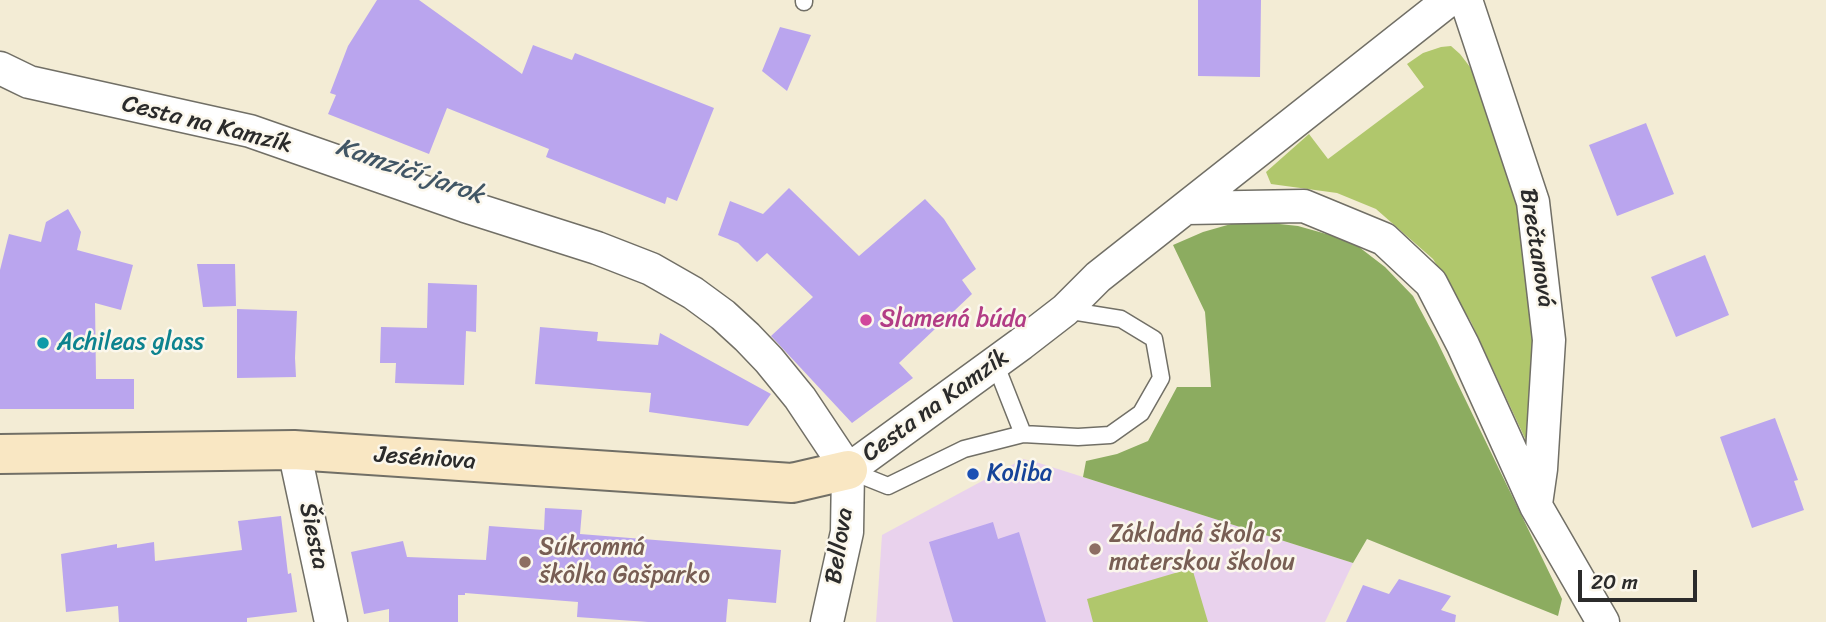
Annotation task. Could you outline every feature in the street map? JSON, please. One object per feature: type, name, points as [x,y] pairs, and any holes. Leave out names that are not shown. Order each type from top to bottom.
[{"type":"street","name":"Cesta na Kamzík","points":[[0,68],[29,82],[250,131],[465,206],[597,248],[650,269],[693,293],[747,337],[800,398],[848,470],[1065,310],[1098,277],[1449,0]]},
{"type":"street","name":"Brečtanová","points":[[1466,0],[1533,202],[1549,340],[1536,506]]},
{"type":"street","points":[[1186,208],[1304,206],[1384,239],[1431,283],[1463,345],[1536,506],[1603,622]]},
{"type":"street","name":"Jeséniova","points":[[0,454],[294,450],[792,483],[848,470]]},
{"type":"street","name":"Šiesta","points":[[294,450],[331,622]]},
{"type":"street","name":"Bellova","points":[[827,622],[848,532],[848,470]]},
{"type":"lane","points":[[848,470],[888,486],[964,449],[1024,434],[1078,437],[1110,435],[1141,413],[1161,378],[1154,339],[1121,319],[1065,310]]},
{"type":"lane","points":[[995,363],[1024,434]]},
{"type":"shaded area","name":"Základná škola s materskou školou","points":[[1023,459],[1353,563],[1325,622],[876,622],[882,535]]},
{"type":"green space","points":[[1451,46],[1470,67],[1501,141],[1533,274],[1535,460],[1471,322],[1433,259],[1376,209],[1337,193],[1271,184],[1266,172],[1309,134],[1328,159],[1424,87],[1407,64],[1423,53]]},
{"type":"green space","points":[[1261,222],[1298,226],[1359,247],[1385,267],[1413,296],[1562,599],[1558,616],[1367,539],[1353,563],[1083,477],[1086,461],[1117,454],[1148,441],[1177,387],[1211,387],[1205,312],[1173,245],[1231,224]]},
{"type":"green space","points":[[1192,568],[1208,622],[1093,622],[1087,599]]},
{"type":"building","points":[[377,0],[419,0],[522,74],[533,45],[572,60],[575,53],[714,108],[677,201],[667,197],[665,204],[546,157],[549,149],[447,108],[429,154],[328,114],[336,95],[330,93],[348,46]]},
{"type":"building","points":[[1198,0],[1261,0],[1260,77],[1198,76]]},
{"type":"building","points":[[780,27],[811,35],[787,91],[762,71]]},
{"type":"building","points":[[1646,123],[1674,194],[1617,216],[1589,145]]},
{"type":"building","name":"Slamená búda","points":[[789,188],[859,256],[925,199],[944,219],[976,269],[962,280],[972,294],[899,363],[913,378],[852,423],[771,336],[813,297],[767,253],[757,262],[738,243],[718,235],[730,201],[763,214]]},
{"type":"building","points":[[68,209],[81,232],[77,250],[133,265],[121,310],[95,303],[96,379],[134,379],[134,409],[0,409],[0,270],[9,234],[41,242],[46,222]]},
{"type":"building","points":[[1705,255],[1729,315],[1676,337],[1651,277]]},
{"type":"building","points":[[197,264],[235,264],[236,306],[203,307]]},
{"type":"building","points":[[428,283],[477,285],[476,332],[466,331],[464,385],[395,383],[396,363],[380,363],[381,327],[427,328]]},
{"type":"building","points":[[237,309],[297,311],[296,377],[237,378]]},
{"type":"building","points":[[540,327],[598,332],[597,341],[658,345],[660,333],[771,394],[748,426],[649,412],[651,393],[535,384]]},
{"type":"building","points":[[1775,418],[1798,480],[1794,481],[1804,510],[1752,528],[1720,437]]},
{"type":"building","points":[[545,508],[582,510],[580,534],[781,550],[776,603],[728,599],[726,622],[648,622],[577,617],[578,602],[465,593],[458,595],[458,622],[389,622],[389,609],[364,614],[351,552],[403,541],[407,557],[486,560],[489,526],[544,530]]},
{"type":"building","points":[[281,516],[288,574],[291,573],[297,612],[247,618],[247,622],[119,622],[118,606],[66,612],[61,554],[117,544],[117,548],[154,542],[155,561],[242,550],[238,521]]},
{"type":"building","points":[[993,522],[998,539],[1019,532],[1046,622],[953,622],[929,542]]},
{"type":"building","points":[[1399,579],[1451,596],[1441,610],[1456,615],[1455,622],[1346,622],[1363,585],[1389,594]]},
{"type":"place","name":"Slamená búda","points":[[866,320]]},
{"type":"place","name":"Achileas glass","points":[[43,343]]},
{"type":"place","name":"Koliba","points":[[973,474]]},
{"type":"place","name":"Základná škola s materskou školou","points":[[1095,549]]},
{"type":"place","name":"Súkromná škôlka Gašparko","points":[[525,562]]},
{"type":"water label","name":"Kamzičí jarok","points":[[410,172]]}]
